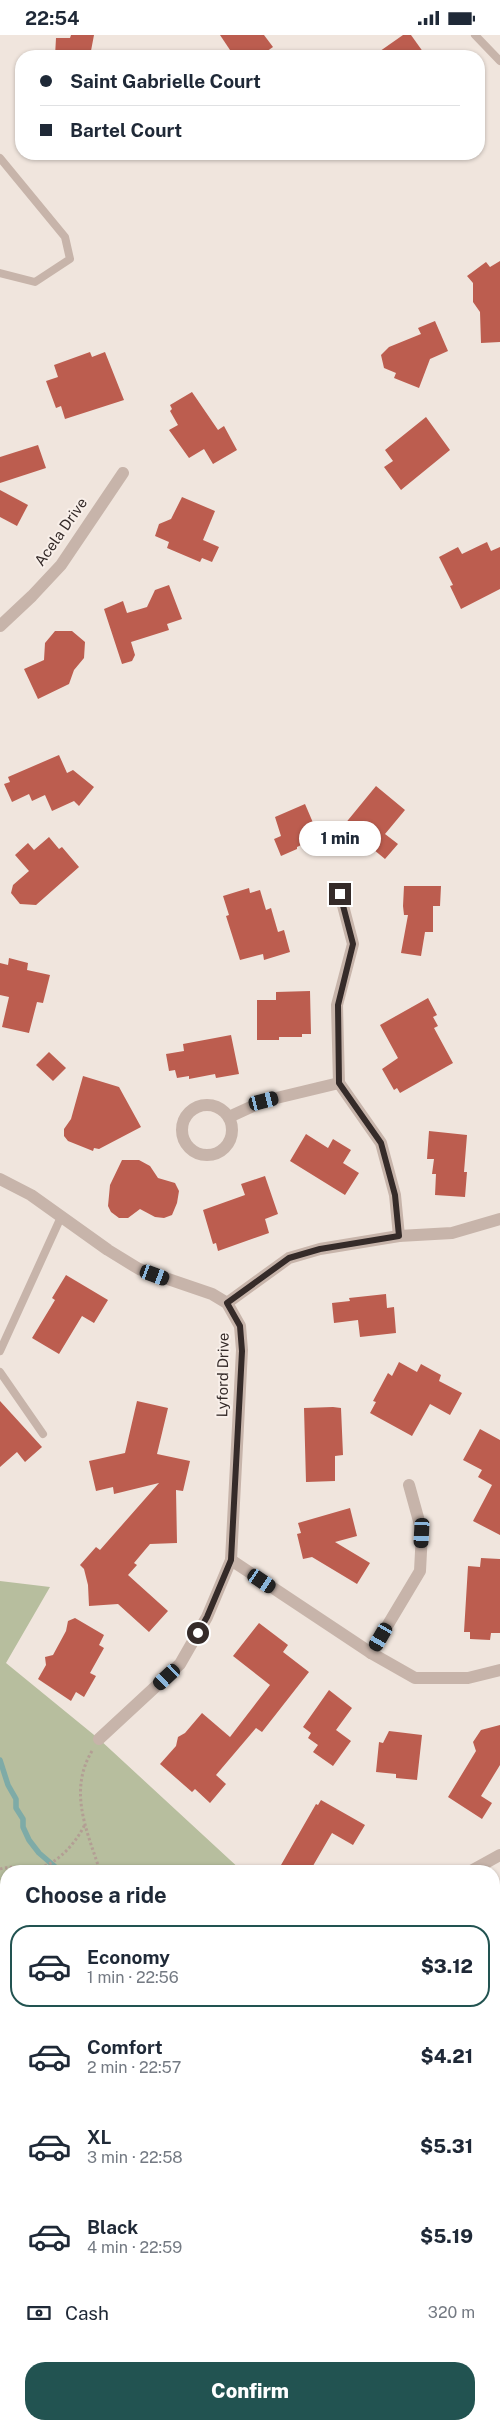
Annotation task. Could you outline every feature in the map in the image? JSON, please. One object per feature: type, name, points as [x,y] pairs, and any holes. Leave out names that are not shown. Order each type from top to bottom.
[{"type":"street","name":"Acela Drive","points":[[0,626],[61,565],[123,473]]},
{"type":"street","points":[[340,894],[353,944],[338,1005],[339,1083],[381,1143],[395,1195],[399,1236]]},
{"type":"street","points":[[229,1117],[264,1101],[339,1083]]},
{"type":"street","points":[[200,1105],[217,1106],[229,1117],[232,1134],[230,1142],[218,1153],[201,1155],[187,1146],[183,1139],[183,1122],[193,1109],[200,1105]]},
{"type":"street","points":[[0,1179],[31,1195],[139,1269],[212,1294],[227,1303],[289,1258],[320,1249],[399,1236],[452,1233],[500,1219]]},
{"type":"street","name":"Lyford Drive","points":[[99,1739],[180,1664],[207,1617],[231,1560],[242,1351],[240,1326],[227,1303]]},
{"type":"street","points":[[372,1653],[420,1571],[422,1533],[409,1485]]},
{"type":"street","points":[[231,1560],[372,1653],[415,1678],[468,1678],[500,1670]]},
{"type":"street","points":[[482,1865],[500,1855]]},
{"type":"lane","points":[[475,35],[500,61]]},
{"type":"lane","points":[[0,158],[65,237],[70,259],[35,282],[0,273]]},
{"type":"lane","points":[[0,1351],[61,1217]]},
{"type":"lane","points":[[0,1372],[43,1434]]},
{"type":"path","points":[[98,1865],[79,1797],[83,1769],[99,1739]]},
{"type":"path","points":[[44,1865],[51,1862],[78,1838],[85,1823]]},
{"type":"green space","points":[[0,1581],[50,1587],[6,1663],[99,1739],[236,1865],[0,1865]]},
{"type":"building","points":[[71,35],[94,35],[91,50],[55,50],[56,38],[70,38]]},
{"type":"building","points":[[220,35],[264,35],[273,47],[269,50],[230,50]]},
{"type":"building","points":[[403,35],[411,35],[422,50],[382,50]]},
{"type":"building","points":[[500,261],[500,342],[481,343],[480,312],[473,302],[473,283],[467,276],[486,262],[490,267]]},
{"type":"building","points":[[435,321],[448,351],[430,359],[419,388],[394,378],[396,373],[384,368],[381,355],[389,347],[421,334],[418,328]]},
{"type":"building","points":[[90,352],[92,357],[105,352],[124,400],[65,419],[61,406],[56,408],[46,381],[58,377],[54,365]]},
{"type":"building","points":[[192,392],[218,430],[224,426],[237,450],[213,464],[204,449],[189,458],[169,430],[178,425],[170,411],[172,409],[170,405]]},
{"type":"building","points":[[426,417],[450,450],[401,490],[384,467],[393,461],[385,450]]},
{"type":"building","points":[[38,445],[46,468],[0,483],[0,457]]},
{"type":"building","points":[[0,490],[28,505],[17,526],[0,517]]},
{"type":"building","points":[[182,497],[215,511],[203,540],[219,547],[212,562],[202,558],[200,562],[167,548],[169,542],[155,536],[159,524],[171,519]]},
{"type":"building","points":[[487,542],[491,551],[500,547],[500,589],[461,609],[450,586],[453,585],[439,557],[458,547],[462,554]]},
{"type":"building","points":[[169,585],[182,619],[167,624],[169,630],[131,642],[135,655],[132,661],[122,664],[104,609],[123,601],[127,613],[147,607],[155,590]]},
{"type":"building","points":[[55,631],[72,631],[85,642],[84,658],[74,670],[69,684],[38,699],[24,669],[44,660],[45,643]]},
{"type":"building","points":[[59,755],[67,773],[73,770],[94,787],[79,806],[74,801],[52,811],[45,795],[32,801],[29,794],[12,802],[4,784],[10,782],[8,777]]},
{"type":"building","points":[[376,786],[405,810],[385,834],[398,844],[385,859],[344,825]]},
{"type":"building","points":[[305,804],[317,832],[305,837],[308,842],[281,856],[274,839],[281,836],[275,817]]},
{"type":"building","points":[[49,837],[59,849],[62,847],[79,867],[36,905],[20,904],[11,893],[13,885],[29,871],[15,855],[28,843],[34,850]]},
{"type":"building","points":[[404,886],[441,886],[440,906],[433,906],[433,932],[425,932],[421,956],[401,953],[408,915],[404,915]]},
{"type":"building","points":[[249,888],[250,893],[260,890],[266,910],[271,908],[278,932],[284,930],[290,952],[264,960],[263,954],[240,960],[226,916],[229,915],[223,896]]},
{"type":"building","points":[[9,958],[28,963],[27,970],[50,975],[43,1003],[37,1002],[29,1033],[2,1027],[9,997],[0,995],[0,963],[8,965]]},
{"type":"building","points":[[310,991],[311,1034],[302,1034],[302,1037],[279,1037],[279,1040],[257,1040],[257,1000],[276,1000],[276,992]]},
{"type":"building","points":[[428,998],[437,1015],[433,1017],[438,1026],[434,1028],[453,1063],[400,1093],[397,1088],[394,1090],[382,1069],[398,1058],[380,1025]]},
{"type":"building","points":[[231,1035],[239,1074],[216,1078],[215,1074],[189,1079],[189,1076],[177,1078],[175,1070],[169,1071],[166,1054],[184,1051],[183,1044]]},
{"type":"building","points":[[49,1052],[66,1068],[53,1081],[36,1065]]},
{"type":"building","points":[[83,1076],[119,1087],[141,1127],[99,1149],[94,1148],[93,1151],[68,1141],[64,1136],[64,1129],[71,1119]]},
{"type":"building","points":[[429,1131],[467,1135],[464,1172],[467,1172],[465,1197],[435,1195],[436,1174],[432,1174],[434,1159],[427,1159]]},
{"type":"building","points":[[306,1134],[328,1148],[333,1139],[351,1150],[343,1163],[359,1173],[345,1195],[290,1161]]},
{"type":"building","points":[[122,1160],[139,1160],[150,1166],[158,1178],[175,1183],[179,1191],[172,1215],[164,1218],[155,1217],[140,1209],[128,1218],[119,1218],[111,1212],[108,1206],[110,1185]]},
{"type":"building","points":[[265,1176],[278,1214],[265,1219],[269,1233],[218,1251],[216,1243],[213,1244],[203,1210],[245,1195],[241,1184]]},
{"type":"building","points":[[66,1275],[108,1300],[94,1323],[82,1316],[59,1354],[32,1338],[55,1300],[52,1298]]},
{"type":"building","points":[[386,1294],[387,1308],[394,1307],[396,1333],[360,1337],[358,1320],[334,1323],[332,1303],[350,1301],[349,1298]]},
{"type":"building","points":[[399,1362],[417,1372],[421,1364],[441,1375],[439,1381],[462,1393],[450,1415],[430,1404],[412,1436],[370,1413],[376,1402],[373,1401],[388,1373],[392,1376]]},
{"type":"building","points":[[0,1401],[42,1447],[25,1462],[17,1452],[0,1467]]},
{"type":"building","points":[[137,1401],[168,1408],[157,1454],[190,1461],[183,1491],[176,1490],[177,1543],[150,1544],[134,1563],[137,1565],[128,1575],[168,1611],[149,1632],[118,1604],[89,1606],[88,1585],[84,1569],[80,1565],[96,1547],[100,1550],[159,1483],[114,1494],[113,1487],[96,1491],[89,1461],[125,1453]]},
{"type":"building","points":[[304,1408],[341,1408],[343,1455],[335,1456],[335,1481],[306,1482]]},
{"type":"building","points":[[480,1429],[500,1440],[500,1535],[473,1521],[492,1485],[478,1477],[482,1470],[463,1460]]},
{"type":"building","points":[[350,1508],[357,1536],[335,1542],[370,1563],[357,1584],[312,1557],[303,1559],[297,1534],[301,1533],[298,1523]]},
{"type":"building","points":[[481,1558],[500,1559],[500,1633],[491,1633],[490,1640],[470,1639],[470,1632],[464,1632],[468,1566],[480,1567]]},
{"type":"building","points":[[75,1618],[104,1635],[99,1645],[104,1648],[90,1673],[96,1676],[84,1697],[76,1692],[71,1701],[38,1679],[46,1665],[45,1657],[53,1655],[66,1631],[68,1621]]},
{"type":"building","points":[[259,1623],[288,1645],[283,1652],[309,1672],[262,1732],[256,1728],[216,1775],[226,1784],[210,1803],[195,1789],[192,1792],[160,1764],[176,1746],[178,1737],[185,1733],[202,1713],[230,1737],[270,1685],[233,1656]]},
{"type":"building","points":[[329,1690],[352,1708],[336,1730],[351,1741],[333,1766],[313,1752],[318,1745],[308,1738],[311,1733],[303,1727]]},
{"type":"building","points":[[500,1725],[500,1765],[481,1796],[492,1803],[482,1819],[448,1797],[476,1751],[473,1742],[481,1730]]},
{"type":"building","points":[[389,1731],[422,1735],[417,1780],[396,1778],[396,1774],[376,1772],[379,1742],[383,1743]]},
{"type":"building","points":[[321,1800],[365,1825],[353,1845],[332,1833],[313,1865],[281,1865],[316,1804],[318,1805]]},
{"type":"waterway","points":[[0,1760],[8,1785],[16,1799],[16,1808],[23,1819],[23,1827],[29,1840],[39,1853],[53,1865]]},
{"type":"route","points":[[198,1633],[207,1617],[231,1560],[242,1351],[240,1326],[227,1303],[289,1258],[320,1249],[399,1236],[395,1195],[381,1143],[339,1083],[338,1005],[353,944],[340,894]]}]
